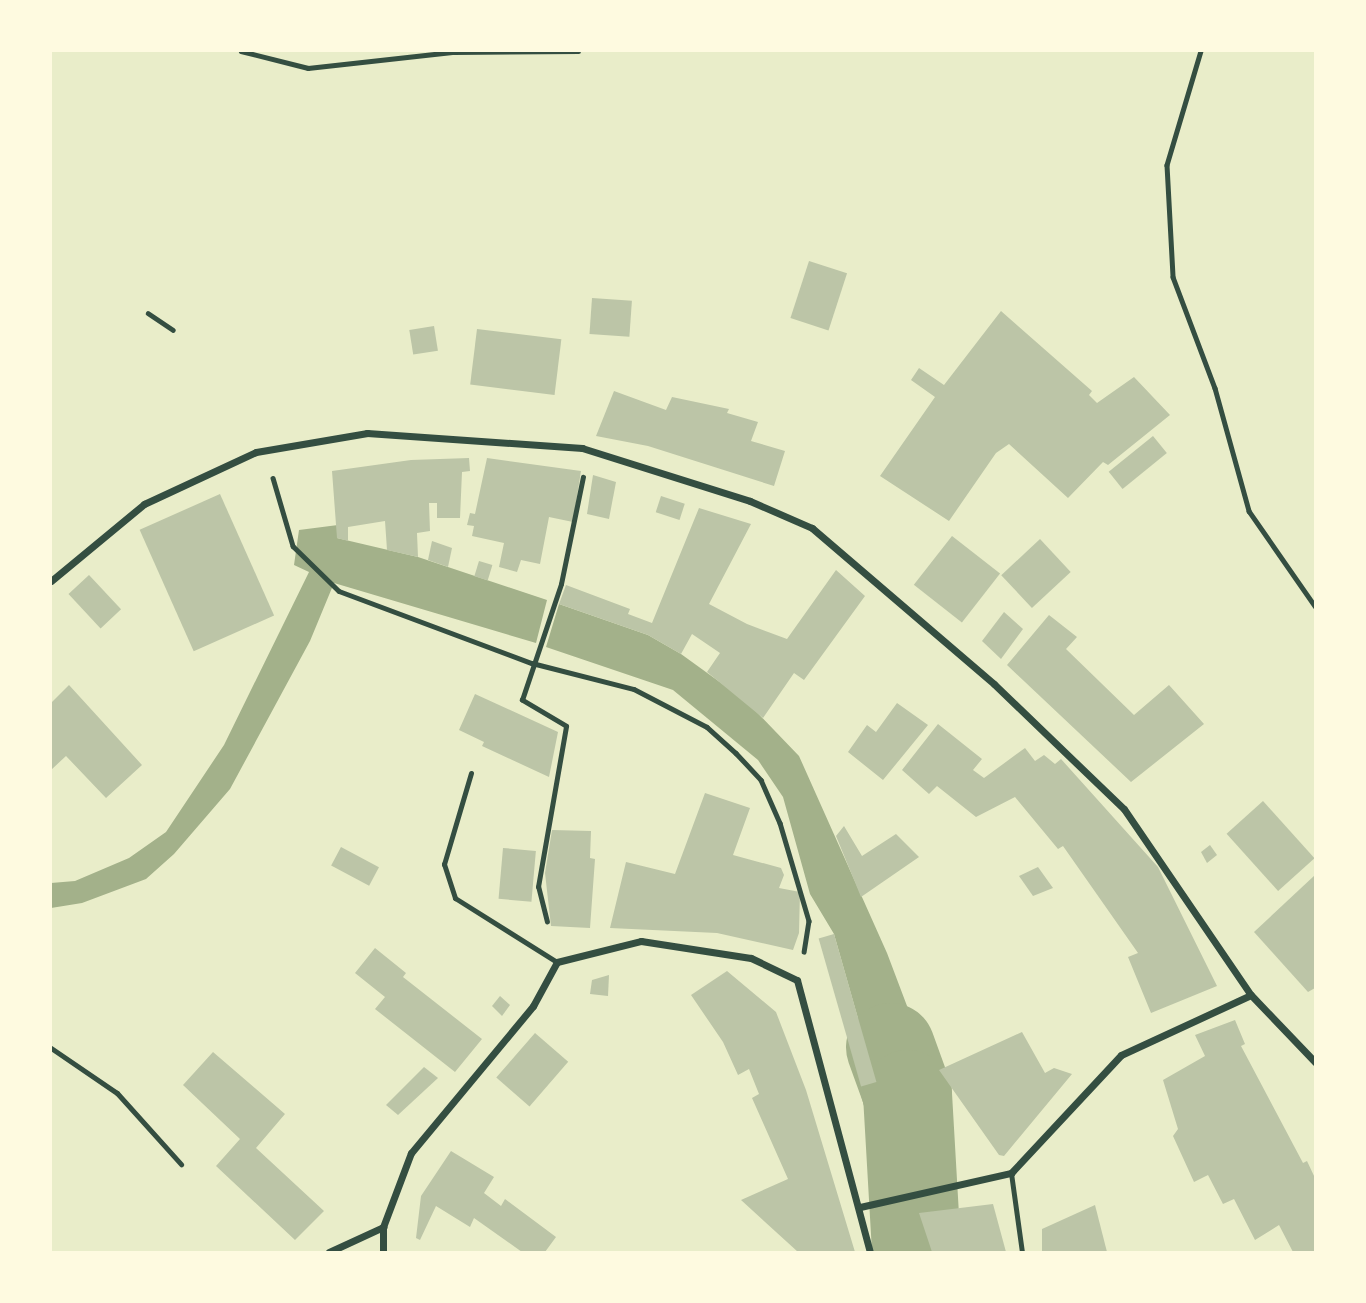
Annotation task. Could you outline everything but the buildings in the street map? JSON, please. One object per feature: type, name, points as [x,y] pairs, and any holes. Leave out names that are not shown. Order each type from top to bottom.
[{"type":"street","points":[[51,581],[144,504],[265,450],[367,433],[582,448],[750,501],[812,528],[994,684],[1124,809],[1251,995],[1315,1062]]},
{"type":"street","points":[[383,1252],[383,1227],[411,1153],[533,1006],[556,962],[641,941],[751,958],[797,981],[870,1252]]},
{"type":"street","points":[[860,1207],[1010,1173],[1121,1055],[1251,995]]},
{"type":"street","points":[[328,1252],[383,1227]]},
{"type":"lane","points":[[471,773],[444,864],[455,898],[556,962]]},
{"type":"lane","points":[[51,1048],[117,1093],[181,1164]]},
{"type":"lane","points":[[1010,1173],[1022,1252]]},
{"type":"path","points":[[241,51],[308,68],[454,52],[578,51]]},
{"type":"path","points":[[1201,51],[1167,165],[1172,277],[1215,388],[1249,511],[1315,606]]},
{"type":"path","points":[[148,313],[173,330]]},
{"type":"path","points":[[556,962],[538,887],[566,726],[522,700],[532,663],[561,584],[583,488],[582,448]]},
{"type":"path","points":[[265,450],[292,546],[339,591],[532,663],[634,689],[707,727],[761,780],[780,823],[809,921],[797,981]]},
{"type":"shaded area","points":[[338,525],[337,538],[418,557],[547,600],[536,643],[334,583],[310,641],[230,789],[174,854],[146,879],[82,903],[51,908],[51,883],[75,881],[129,858],[166,832],[224,745],[309,572],[294,565],[299,530]]},
{"type":"shaded area","points":[[559,604],[648,635],[681,654],[746,701],[799,756],[887,953],[918,1035],[955,1163],[882,1171],[859,1088],[876,1082],[834,934],[810,894],[783,797],[758,760],[673,690],[546,647]]},
{"type":"shaded area","points":[[919,1213],[932,1252],[899,1252],[889,1217]]},
{"type":"waterway","points":[[890,1047],[907,1094],[916,1252]]}]
